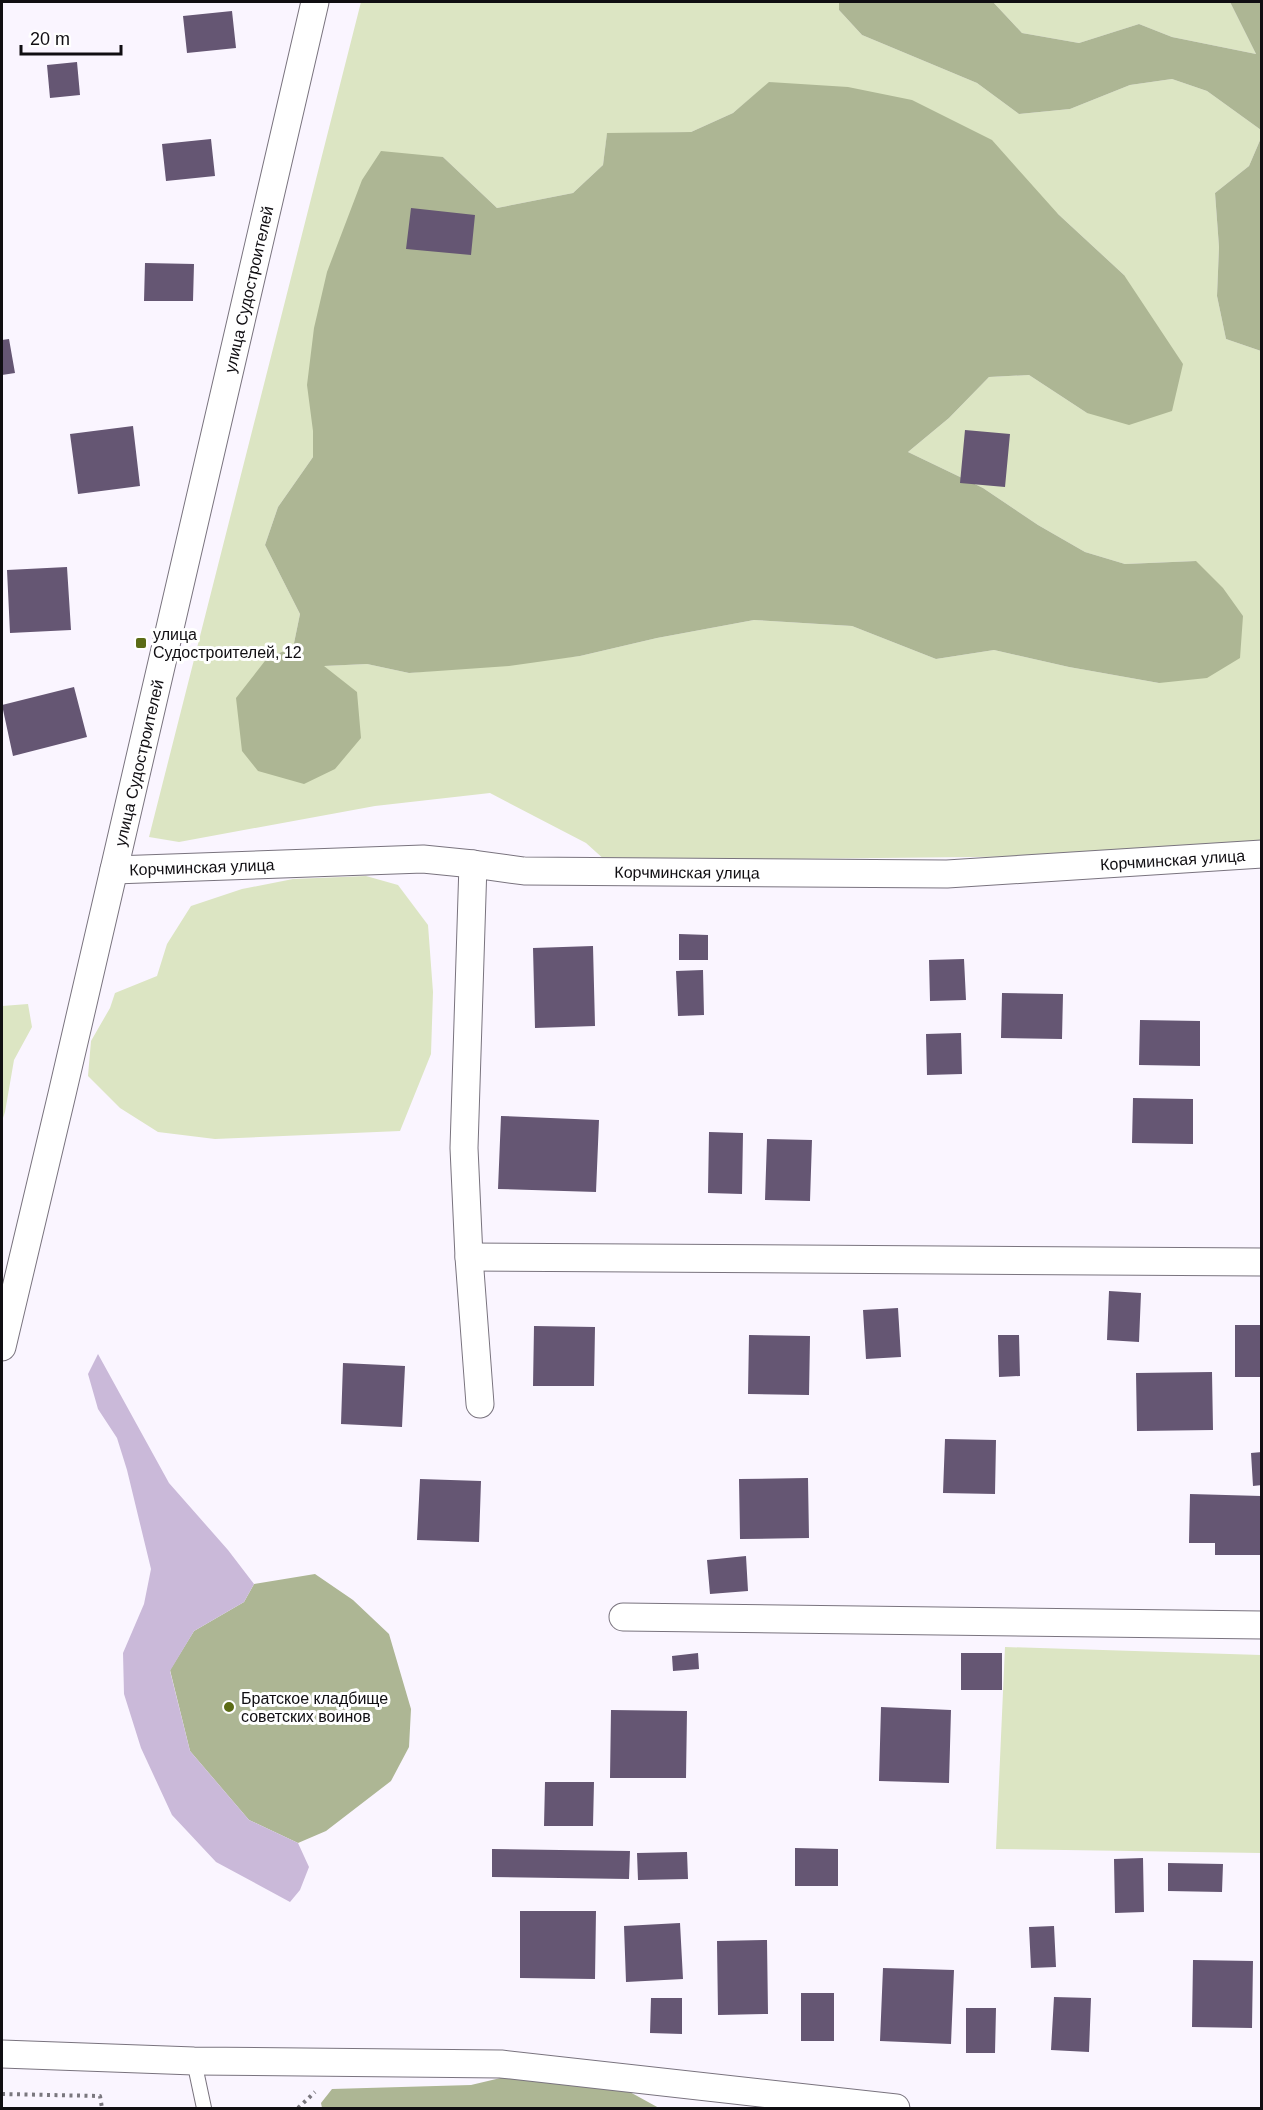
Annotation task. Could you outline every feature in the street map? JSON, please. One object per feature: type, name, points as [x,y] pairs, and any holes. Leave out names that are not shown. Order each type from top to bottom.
[{"type":"street","name":"улица Судостроителей","points":[[2,1347],[315,2]]},
{"type":"street","name":"Корчминская улица","points":[[114,870],[423,860],[524,871],[947,874],[1262,854]]},
{"type":"street","points":[[473,864],[464,1148],[469,1257],[480,1404]]},
{"type":"street","points":[[469,1257],[1262,1262]]},
{"type":"street","points":[[623,1617],[1262,1625]]},
{"type":"street","points":[[2,2054],[194,2061],[501,2064],[896,2109]]},
{"type":"lane","points":[[194,2061],[204,2109]]},
{"type":"path","points":[[2,2094],[100,2096],[102,2109]]},
{"type":"green space","points":[[361,2],[839,2],[839,10],[862,35],[977,83],[1019,114],[1070,109],[1130,85],[1172,79],[1207,91],[1261,130],[1261,138],[1249,166],[1215,193],[1219,247],[1217,296],[1226,339],[1261,351],[1261,854],[606,861],[586,843],[490,793],[375,806],[179,842],[149,837]],"holes":[[[770,82],[1058,214],[1124,275],[1087,413],[1029,375],[989,377],[949,418],[908,452],[983,488],[1038,525],[1085,552],[1125,564],[1196,561],[1159,683],[1069,667],[994,650],[936,659],[852,626],[754,620],[657,638],[580,656],[409,673],[367,664],[323,666],[268,657],[293,648],[300,614],[265,545],[278,507],[313,457],[313,431],[443,157],[497,208],[573,193],[603,165],[607,134],[691,132],[733,113]]]},
{"type":"green space","points":[[839,2],[993,2],[1022,33],[1079,43],[1139,24],[1172,37],[1256,54],[1230,2],[1261,2],[1261,130],[1207,91],[1172,79],[1130,85],[1070,109],[1019,114],[977,83],[862,35],[839,10]]},
{"type":"green space","points":[[993,2],[1230,2],[1256,54],[1172,37],[1139,24],[1079,43],[1022,33]]},
{"type":"green space","points":[[769,82],[848,87],[912,100],[992,140],[1058,214],[1124,275],[1183,364],[1172,411],[1129,425],[1087,413],[1029,375],[989,377],[949,418],[908,452],[983,488],[1038,525],[1085,552],[1125,564],[1196,561],[1223,588],[1243,616],[1240,658],[1207,678],[1159,683],[1069,667],[994,650],[936,659],[852,626],[754,620],[657,638],[580,656],[509,666],[409,673],[367,664],[324,666],[357,692],[361,738],[335,769],[304,784],[258,771],[242,751],[236,698],[268,657],[293,648],[300,614],[265,545],[278,507],[313,457],[313,431],[307,385],[314,328],[327,272],[362,180],[381,151],[443,157],[497,208],[573,193],[603,165],[607,133],[691,132],[733,113]]},
{"type":"green space","points":[[1261,138],[1261,351],[1226,339],[1217,296],[1219,247],[1215,193],[1249,166]]},
{"type":"green space","points":[[366,876],[398,885],[428,925],[433,992],[431,1054],[400,1131],[215,1139],[158,1132],[120,1108],[88,1076],[91,1041],[110,1008],[115,993],[157,976],[167,944],[191,906],[242,889],[293,879]]},
{"type":"green space","points":[[28,1004],[32,1027],[14,1060],[2,1121],[2,1006]]},
{"type":"green space","points":[[315,1574],[353,1600],[389,1634],[411,1709],[409,1747],[391,1781],[326,1831],[298,1843],[249,1820],[190,1751],[170,1670],[194,1631],[244,1602],[254,1584]]},
{"type":"green space","points":[[1005,1647],[1261,1655],[1261,1853],[996,1849]]},
{"type":"green space","points":[[522,2073],[628,2091],[659,2108],[322,2108],[321,2103],[332,2089],[471,2085]]},
{"type":"shaded area","points":[[98,1354],[169,1483],[228,1550],[254,1584],[244,1602],[194,1631],[170,1671],[190,1751],[249,1820],[298,1843],[309,1867],[300,1890],[290,1902],[216,1862],[172,1815],[141,1748],[124,1694],[123,1653],[144,1604],[151,1569],[117,1438],[98,1409],[88,1374]]},
{"type":"building","points":[[232,11],[236,48],[187,53],[183,16]]},
{"type":"building","points":[[77,62],[80,95],[50,98],[47,65]]},
{"type":"building","points":[[211,139],[215,176],[166,181],[162,144]]},
{"type":"building","points":[[411,208],[475,215],[471,255],[406,249]]},
{"type":"building","points":[[145,263],[194,264],[193,301],[144,301]]},
{"type":"building","points":[[9,339],[15,373],[2,375],[2,340]]},
{"type":"building","points":[[133,426],[140,486],[78,494],[70,434]]},
{"type":"building","points":[[965,430],[1010,434],[1005,487],[960,483]]},
{"type":"building","points":[[67,567],[71,630],[10,633],[7,570]]},
{"type":"building","points":[[74,687],[87,737],[13,756],[2,705]]},
{"type":"building","points":[[679,934],[708,935],[708,960],[679,960]]},
{"type":"building","points":[[593,946],[595,1026],[535,1028],[533,948]]},
{"type":"building","points":[[964,959],[966,1000],[930,1001],[929,960]]},
{"type":"building","points":[[703,970],[704,1015],[678,1016],[676,971]]},
{"type":"building","points":[[1002,993],[1063,994],[1062,1039],[1001,1038]]},
{"type":"building","points":[[1140,1020],[1200,1021],[1200,1066],[1139,1065]]},
{"type":"building","points":[[961,1033],[962,1074],[927,1075],[926,1034]]},
{"type":"building","points":[[1133,1098],[1193,1099],[1193,1144],[1132,1143]]},
{"type":"building","points":[[501,1116],[599,1120],[596,1192],[498,1189]]},
{"type":"building","points":[[709,1132],[743,1133],[742,1194],[708,1193]]},
{"type":"building","points":[[767,1139],[812,1140],[810,1201],[765,1200]]},
{"type":"building","points":[[1109,1291],[1141,1293],[1139,1342],[1107,1340]]},
{"type":"building","points":[[898,1308],[901,1357],[866,1359],[863,1310]]},
{"type":"building","points":[[1235,1325],[1262,1325],[1262,1377],[1235,1377]]},
{"type":"building","points":[[534,1326],[595,1327],[594,1386],[533,1386]]},
{"type":"building","points":[[749,1335],[810,1336],[809,1395],[748,1394]]},
{"type":"building","points":[[998,1335],[1019,1335],[1020,1376],[999,1377]]},
{"type":"building","points":[[343,1363],[405,1366],[402,1427],[341,1424]]},
{"type":"building","points":[[1212,1372],[1213,1430],[1137,1431],[1136,1373]]},
{"type":"building","points":[[945,1439],[996,1440],[995,1494],[943,1493]]},
{"type":"building","points":[[1262,1452],[1262,1485],[1253,1486],[1251,1453]]},
{"type":"building","points":[[808,1478],[809,1538],[740,1539],[739,1479]]},
{"type":"building","points":[[420,1479],[481,1481],[479,1542],[417,1540]]},
{"type":"building","points":[[1190,1494],[1261,1496],[1260,1555],[1215,1555],[1215,1543],[1189,1543]]},
{"type":"building","points":[[746,1556],[748,1591],[710,1594],[707,1560]]},
{"type":"building","points":[[698,1653],[699,1669],[673,1671],[672,1656]]},
{"type":"building","points":[[961,1653],[1002,1653],[1002,1690],[961,1690]]},
{"type":"building","points":[[881,1707],[951,1710],[949,1783],[879,1781]]},
{"type":"building","points":[[611,1710],[687,1711],[686,1778],[610,1778]]},
{"type":"building","points":[[545,1782],[594,1782],[593,1826],[544,1826]]},
{"type":"building","points":[[795,1848],[838,1849],[838,1886],[795,1886]]},
{"type":"building","points":[[492,1849],[630,1851],[629,1879],[492,1877]]},
{"type":"building","points":[[687,1852],[688,1879],[638,1880],[637,1853]]},
{"type":"building","points":[[1143,1858],[1144,1912],[1115,1913],[1114,1859]]},
{"type":"building","points":[[1168,1863],[1223,1864],[1222,1892],[1168,1891]]},
{"type":"building","points":[[520,1911],[596,1911],[595,1979],[520,1978]]},
{"type":"building","points":[[680,1923],[683,1979],[626,1982],[624,1926]]},
{"type":"building","points":[[1054,1926],[1056,1967],[1031,1968],[1029,1927]]},
{"type":"building","points":[[767,1940],[768,2014],[718,2015],[717,1941]]},
{"type":"building","points":[[1193,1960],[1253,1961],[1252,2028],[1192,2027]]},
{"type":"building","points":[[883,1968],[954,1970],[951,2044],[880,2041]]},
{"type":"building","points":[[801,1993],[834,1993],[834,2041],[801,2041]]},
{"type":"building","points":[[1054,1997],[1091,1998],[1089,2052],[1051,2050]]},
{"type":"building","points":[[651,1998],[682,1998],[682,2034],[650,2033]]},
{"type":"building","points":[[966,2008],[996,2008],[995,2053],[966,2053]]},
{"type":"place","name":"улица Судостроителей, 12","points":[[141,643]]},
{"type":"place","name":"Братское кладбище советских воинов","points":[[229,1707]]}]
